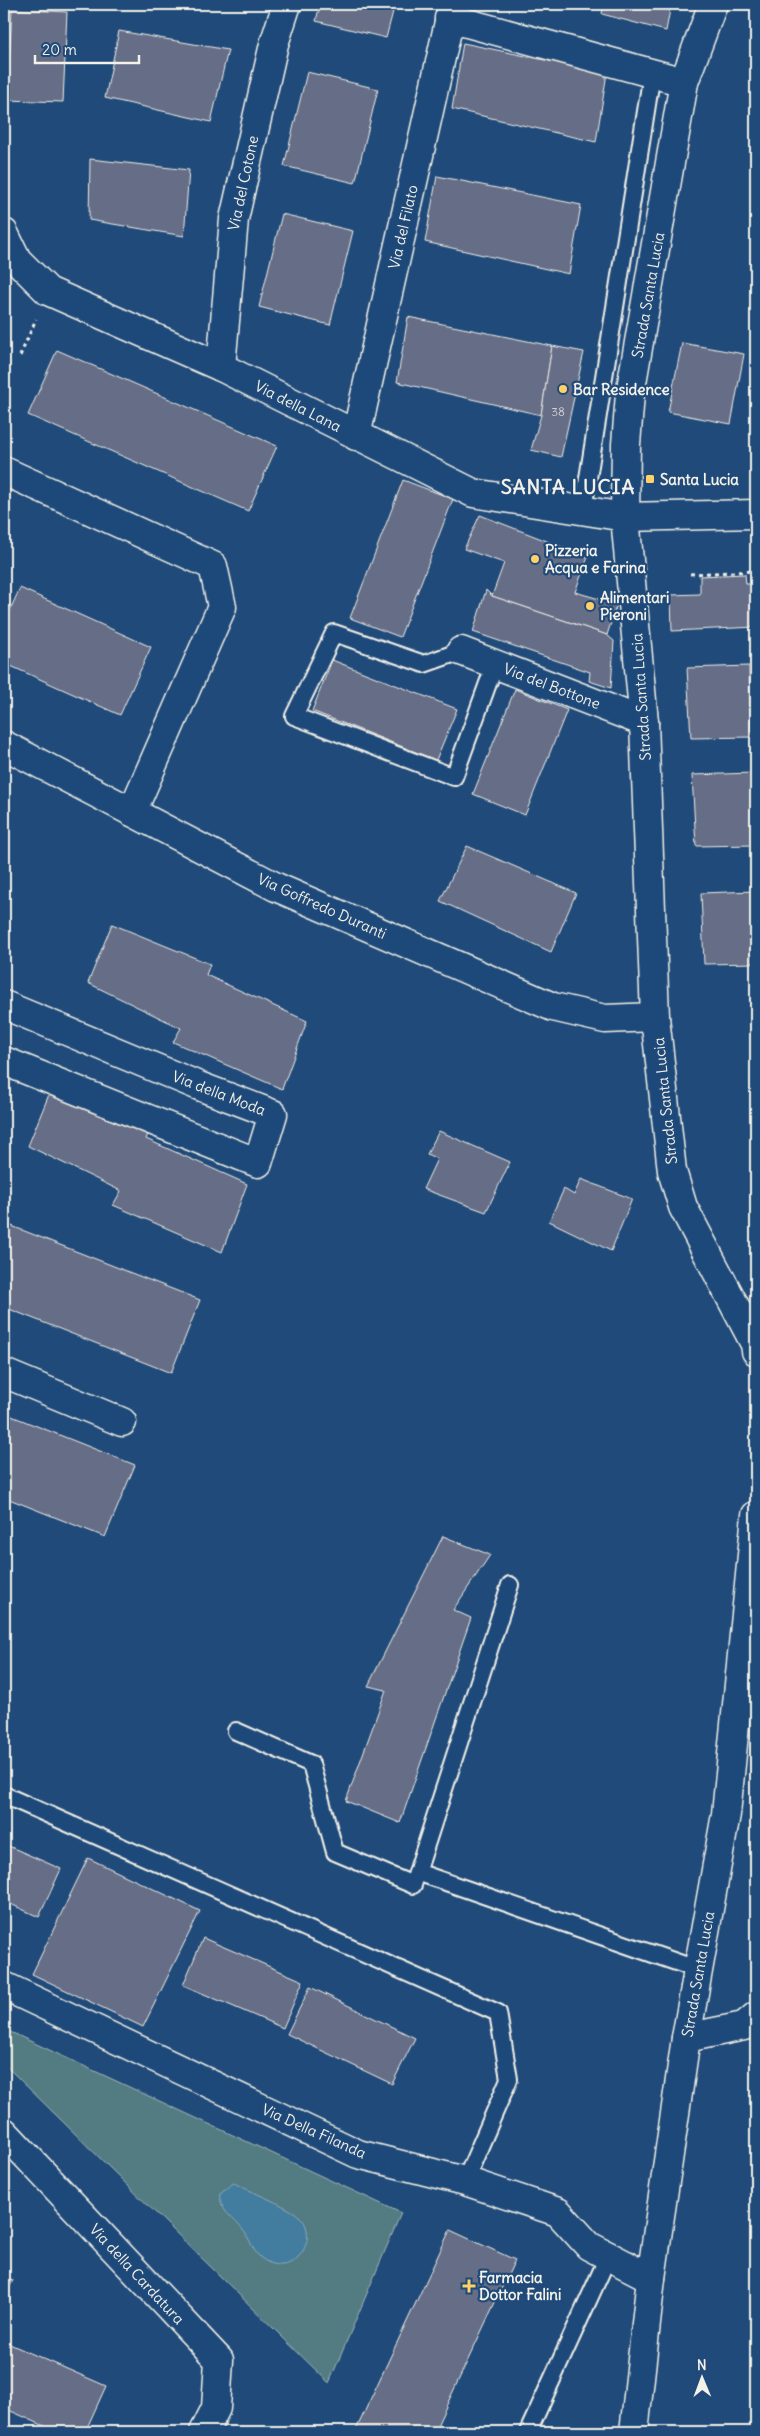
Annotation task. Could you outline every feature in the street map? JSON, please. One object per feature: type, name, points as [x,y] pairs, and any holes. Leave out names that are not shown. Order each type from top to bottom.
[{"type":"street","name":"Via del Cotone","points":[[221,367],[234,219],[274,44],[287,4]]},
{"type":"street","name":"Strada Santa Lucia","points":[[713,4],[684,82],[630,394],[626,444],[625,517],[644,722],[655,1017],[672,1171],[683,1207],[755,1344],[756,1351]]},
{"type":"street","name":"Via del Filato","points":[[356,436],[451,11],[684,82]]},
{"type":"street","name":"Via della Lana","points":[[4,233],[17,260],[48,291],[221,367],[473,493],[625,517],[756,514]]},
{"type":"street","points":[[4,471],[212,566],[222,607],[132,812]]},
{"type":"street","name":"Via del Bottone","points":[[461,651],[644,722]]},
{"type":"street","name":"Via Goffredo Duranti","points":[[4,745],[276,887],[553,1007],[605,1019],[655,1017]]},
{"type":"street","name":"Via della Moda","points":[[4,1005],[199,1086],[273,1114],[258,1163],[4,1060]]},
{"type":"street","points":[[4,1373],[122,1422]]},
{"type":"street","name":"Strada Santa Lucia","points":[[634,2432],[651,2278],[686,2038],[726,1814],[756,1515]]},
{"type":"street","name":"Via Della Filanda","points":[[4,1986],[358,2154],[464,2182],[558,2212],[589,2246],[651,2278]]},
{"type":"street","points":[[686,2038],[744,2026],[756,2016]]},
{"type":"street","name":"Via della Cardatura","points":[[4,2132],[219,2360],[216,2408],[204,2432]]},
{"type":"lane","points":[[583,510],[652,73]]},
{"type":"lane","points":[[461,651],[424,664],[334,633],[294,716],[454,777],[495,664]]},
{"type":"lane","points":[[236,1731],[311,1764],[335,1852],[413,1885],[510,1585]]},
{"type":"lane","points":[[4,1795],[498,2013],[509,2080],[464,2182]]},
{"type":"lane","points":[[417,1872],[699,1970]]},
{"type":"lane","points":[[528,2432],[608,2256]]},
{"type":"path","points":[[20,356],[48,291]]},
{"type":"path","points":[[690,574],[756,571]]},
{"type":"green space","points":[[4,2029],[401,2213],[329,2383],[4,2064]]},
{"type":"water","points":[[234,2183],[278,2203],[299,2216],[305,2225],[306,2245],[294,2261],[284,2265],[273,2264],[258,2255],[245,2232],[222,2204],[221,2192]]},
{"type":"building","points":[[320,4],[395,4],[386,38],[316,21]]},
{"type":"building","points":[[604,4],[671,4],[666,31],[602,14]]},
{"type":"building","points":[[12,9],[67,12],[63,102],[7,100]]},
{"type":"building","points":[[119,31],[228,50],[211,122],[105,98]]},
{"type":"building","points":[[463,43],[607,73],[596,142],[452,109]]},
{"type":"building","points":[[307,72],[378,89],[355,183],[284,166]]},
{"type":"building","points":[[90,159],[189,170],[184,236],[89,220]]},
{"type":"building","points":[[437,176],[581,205],[569,274],[425,242]]},
{"type":"building","points":[[282,214],[353,231],[330,325],[259,307]]},
{"type":"building","points":[[408,317],[552,346],[541,415],[397,382]]},
{"type":"building","points":[[682,343],[744,354],[731,424],[668,412]]},
{"type":"building","points":[[552,346],[584,352],[561,457],[531,450],[541,415]]},
{"type":"building","points":[[57,350],[277,446],[248,511],[28,415]]},
{"type":"building","points":[[403,480],[453,499],[400,637],[350,618]]},
{"type":"building","points":[[480,515],[588,557],[575,592],[617,604],[607,635],[492,596],[504,563],[464,549]]},
{"type":"building","points":[[745,574],[746,584],[756,584],[756,627],[672,631],[671,595],[700,594],[700,576]]},
{"type":"building","points":[[20,588],[151,647],[120,715],[4,663],[4,623]]},
{"type":"building","points":[[486,590],[492,596],[607,635],[614,641],[611,688],[589,681],[590,672],[473,632]]},
{"type":"building","points":[[332,660],[457,709],[436,760],[312,711]]},
{"type":"building","points":[[749,666],[751,737],[691,738],[687,668]]},
{"type":"building","points":[[515,689],[567,710],[525,815],[473,794]]},
{"type":"building","points":[[754,773],[756,845],[696,846],[692,775]]},
{"type":"building","points":[[467,846],[576,893],[551,952],[440,901]]},
{"type":"building","points":[[756,891],[756,963],[704,964],[701,893]]},
{"type":"building","points":[[112,924],[210,964],[206,975],[307,1021],[282,1089],[173,1042],[181,1028],[88,983]]},
{"type":"building","points":[[52,1087],[151,1127],[146,1139],[247,1184],[222,1252],[113,1205],[121,1191],[28,1146]]},
{"type":"building","points":[[439,1131],[510,1162],[486,1212],[423,1189],[437,1159],[427,1154]]},
{"type":"building","points":[[581,1179],[632,1199],[611,1251],[549,1221],[564,1189],[574,1195]]},
{"type":"building","points":[[4,1223],[200,1300],[171,1373],[4,1307]]},
{"type":"building","points":[[4,1413],[135,1465],[105,1537],[4,1497]]},
{"type":"building","points":[[443,1536],[490,1555],[453,1610],[471,1618],[400,1823],[346,1801],[386,1690],[368,1686]]},
{"type":"building","points":[[4,1844],[61,1869],[39,1917],[4,1901]]},
{"type":"building","points":[[88,1858],[200,1911],[143,2027],[32,1974]]},
{"type":"building","points":[[203,1938],[303,1981],[283,2028],[183,1985]]},
{"type":"building","points":[[310,1987],[415,2038],[392,2084],[287,2034]]},
{"type":"building","points":[[450,2230],[515,2260],[434,2432],[355,2432]]},
{"type":"building","points":[[4,2276],[13,2280],[4,2300]]},
{"type":"building","points":[[5,2342],[106,2386],[85,2432],[58,2432],[4,2408]]},
{"type":"place","name":"Bar Residence","points":[[563,389]]},
{"type":"place","name":"Santa Lucia","points":[[650,479]]},
{"type":"place","name":"Pizzeria Acqua e Farina","points":[[535,559]]},
{"type":"place","name":"Alimentari Pieroni","points":[[590,606]]},
{"type":"place","name":"Farmacia Dottor Falini","points":[[469,2286]]},
{"type":"district","name":"SANTA LUCIA","points":[[568,486]]}]
